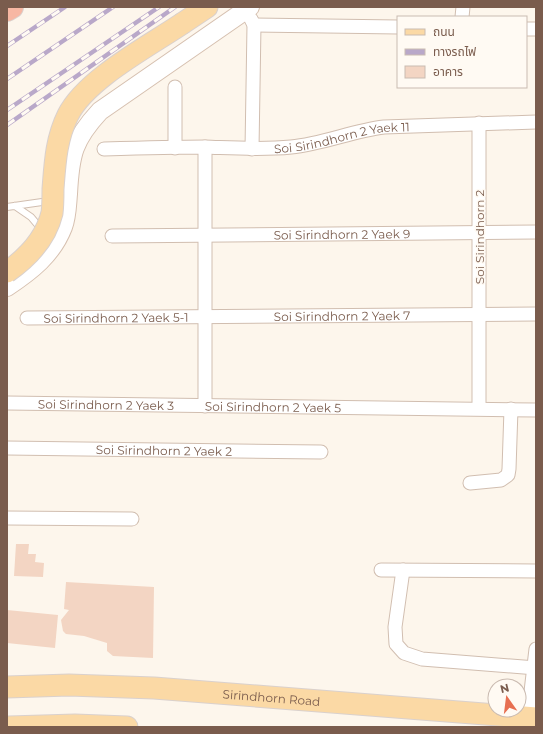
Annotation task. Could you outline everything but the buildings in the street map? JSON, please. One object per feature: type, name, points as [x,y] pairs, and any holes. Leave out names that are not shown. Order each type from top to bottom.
[{"type":"highway","points":[[7,10],[12,7]]},
{"type":"main road","points":[[7,272],[21,262],[41,239],[52,213],[55,157],[59,135],[68,114],[79,98],[92,85],[207,7]]},
{"type":"main road","points":[[7,287],[29,272],[45,257],[63,227],[67,214],[70,164],[75,144],[85,127],[100,111],[250,14]]},
{"type":"main road","name":"Sirindhorn Road","points":[[7,687],[69,684],[154,688],[532,717]]},
{"type":"main road","points":[[9,727],[75,725],[126,727]]},
{"type":"street","points":[[252,149],[250,14],[397,27]]},
{"type":"street","points":[[175,87],[176,148]]},
{"type":"street","points":[[479,124],[536,122]]},
{"type":"street","name":"Soi Sirindhorn 2 Yaek 11","points":[[104,149],[205,147],[252,149],[292,147],[320,142],[362,130],[479,124]]},
{"type":"street","name":"Soi Sirindhorn 2","points":[[479,124],[479,408]]},
{"type":"street","name":"Soi Sirindhorn 2 Yaek 5","points":[[205,147],[205,406],[479,408],[536,410]]},
{"type":"street","name":"Soi Sirindhorn 2 Yaek 9","points":[[112,236],[536,232]]},
{"type":"street","name":"Soi Sirindhorn 2 Yaek 7","points":[[204,316],[480,316],[536,314]]},
{"type":"street","name":"Soi Sirindhorn 2 Yaek 5-1","points":[[27,318],[204,316]]},
{"type":"street","name":"Soi Sirindhorn 2 Yaek 3","points":[[7,403],[205,406]]},
{"type":"street","points":[[470,484],[502,480],[508,475],[510,409]]},
{"type":"street","name":"Soi Sirindhorn 2 Yaek 2","points":[[7,448],[321,452]]},
{"type":"street","points":[[7,518],[132,518]]},
{"type":"street","points":[[380,570],[536,571]]},
{"type":"street","points":[[403,570],[395,627],[396,644],[404,652],[422,659],[535,668]]},
{"type":"street","points":[[532,717],[536,649]]},
{"type":"lane","points":[[7,207],[53,200],[60,197],[68,189]]},
{"type":"lane","points":[[15,206],[31,216],[43,231],[47,243],[45,257]]},
{"type":"railway","points":[[7,46],[65,7]]},
{"type":"railway","points":[[7,79],[113,7]]},
{"type":"railway","points":[[7,110],[159,7]]},
{"type":"railway","points":[[7,125],[175,7]]}]
